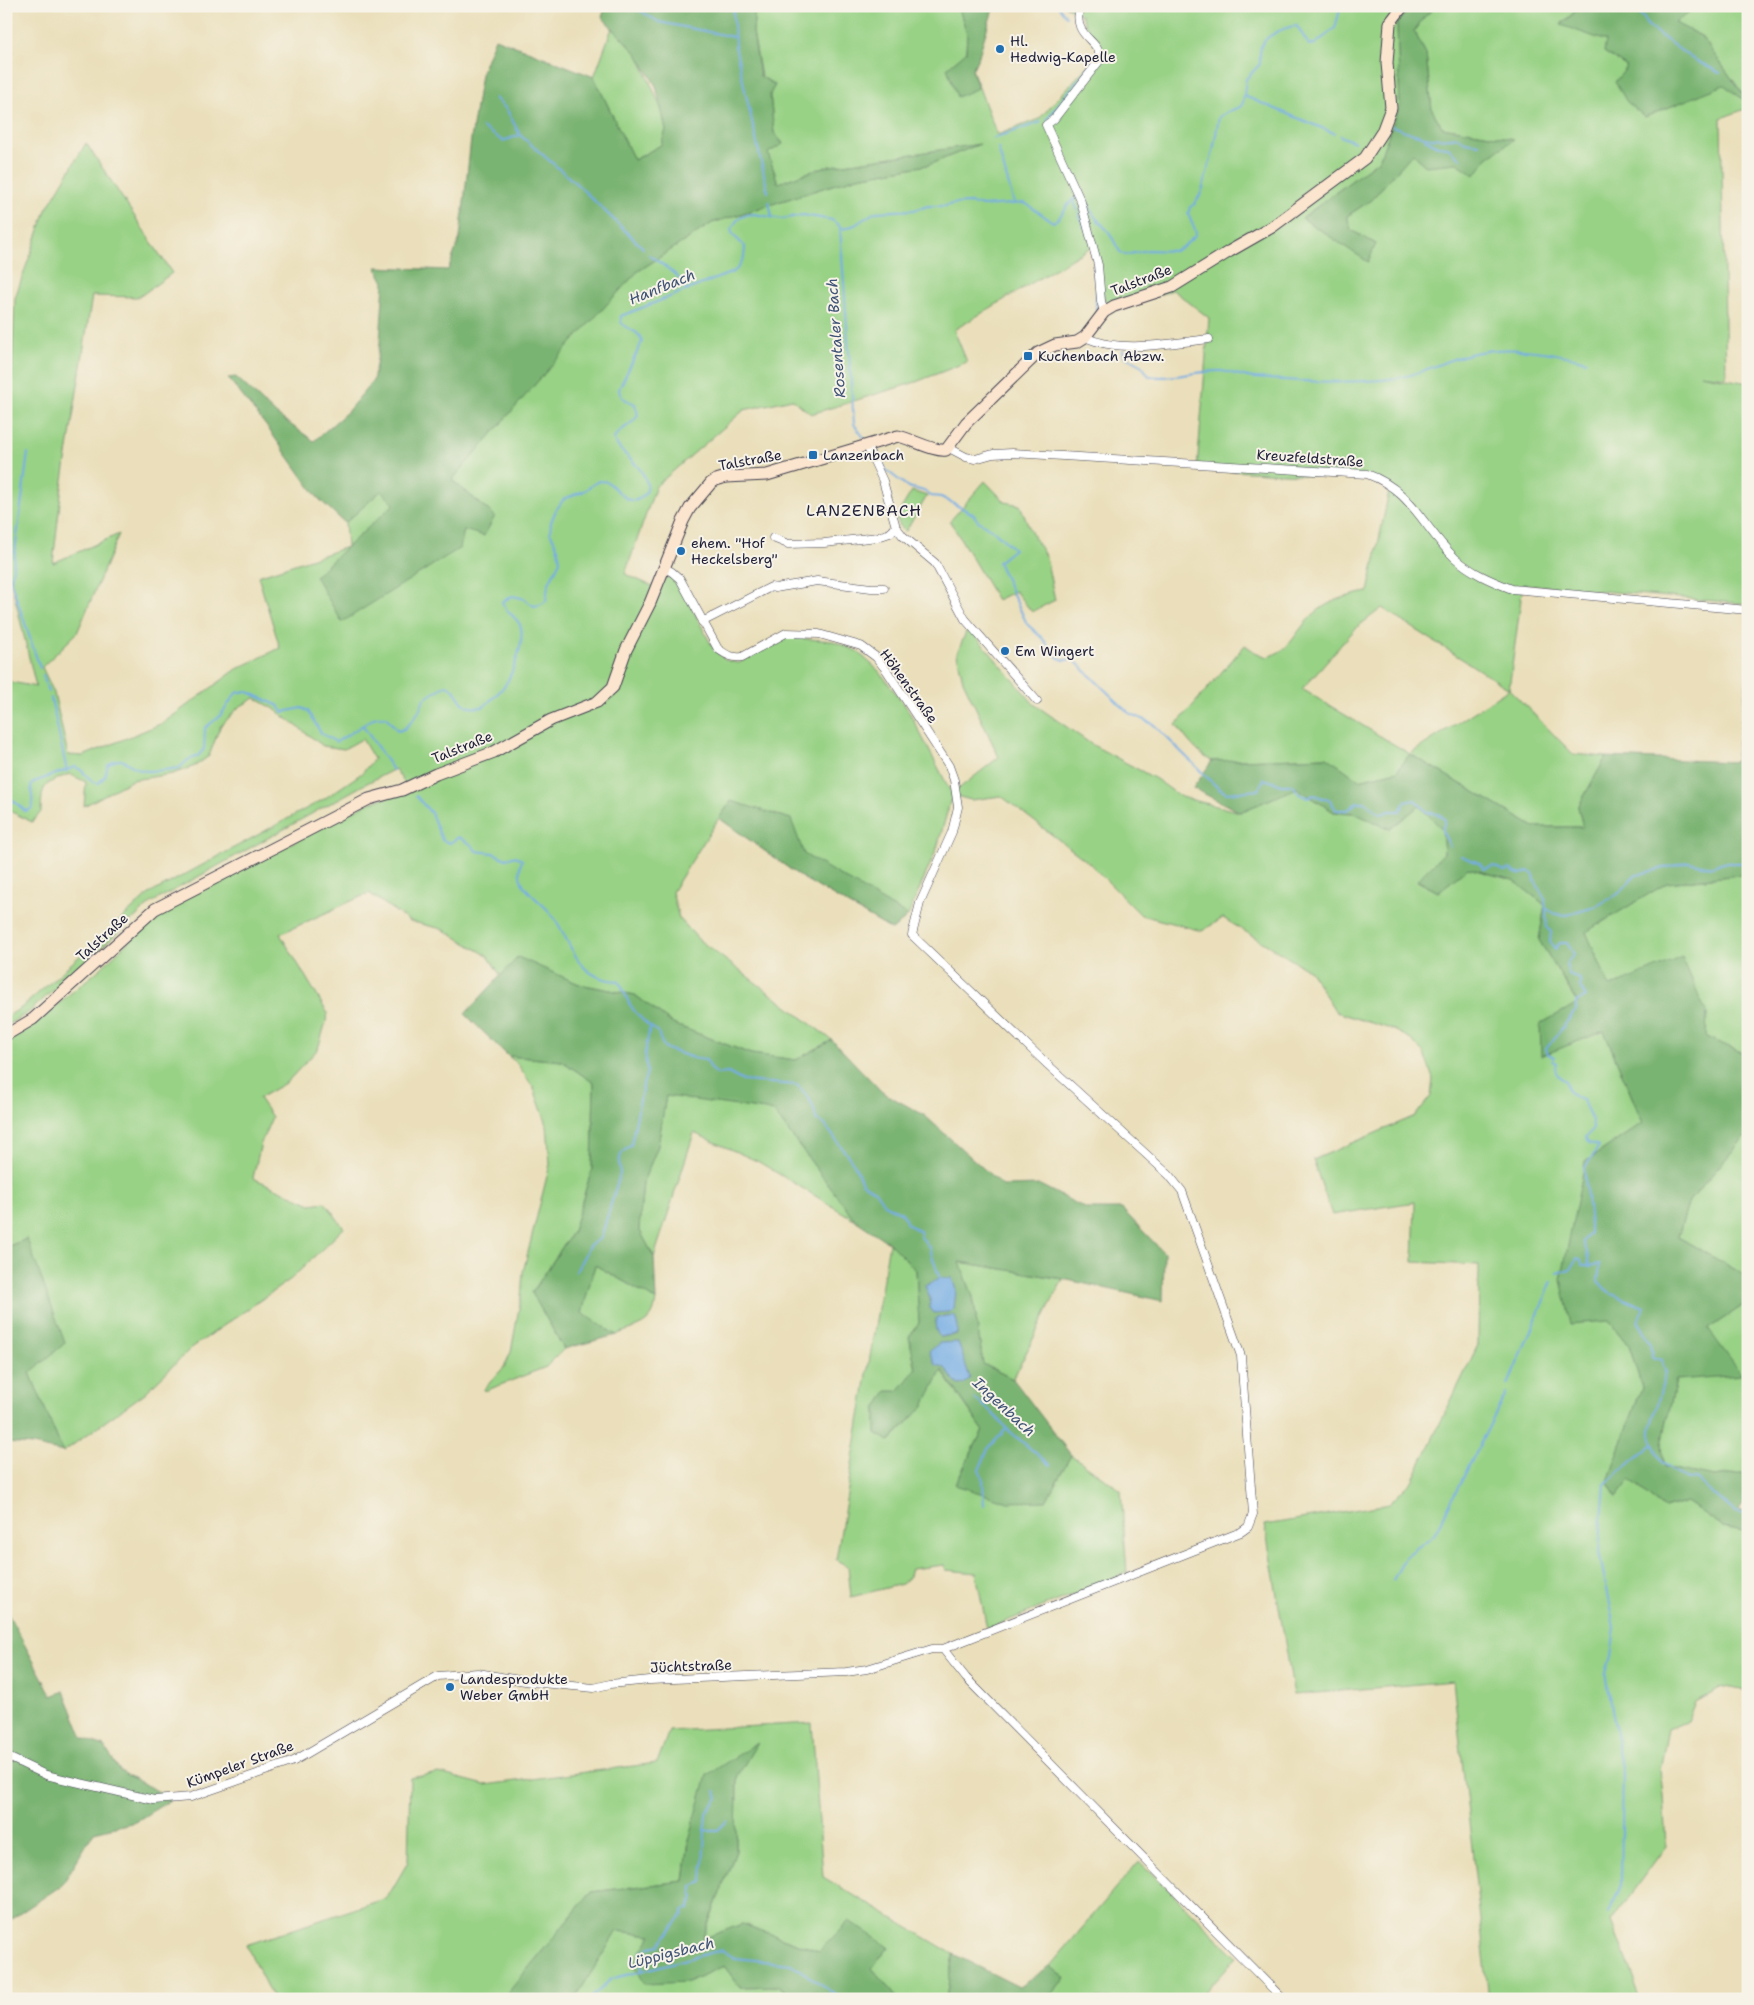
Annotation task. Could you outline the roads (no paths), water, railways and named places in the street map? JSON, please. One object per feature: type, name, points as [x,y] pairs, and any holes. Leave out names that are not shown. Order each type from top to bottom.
[{"type":"main road","name":"Talstraße","points":[[1085,337],[1104,312],[1114,306],[1172,287],[1272,227],[1365,158],[1382,132],[1391,108],[1387,63],[1390,23],[1403,6]]},
{"type":"main road","points":[[949,448],[966,423],[1038,353],[1054,345],[1078,342],[1085,337]]},
{"type":"main road","name":"Talstraße","points":[[6,1035],[33,1019],[155,909],[369,799],[402,790],[436,774],[494,752],[551,720],[597,702],[613,687],[626,650],[665,568],[683,520],[690,508],[711,483],[726,477],[767,475],[898,436],[912,439],[936,450],[942,451],[949,448]]},
{"type":"street","points":[[1080,6],[1078,24],[1083,33],[1098,49],[1100,60],[1054,119],[1046,126],[1081,202],[1098,265],[1104,312]]},
{"type":"street","points":[[1085,337],[1097,343],[1145,346],[1209,339]]},
{"type":"street","points":[[867,446],[883,481],[896,527],[903,536],[935,563],[965,619],[1037,700]]},
{"type":"street","name":"Kreuzfeldstraße","points":[[949,448],[966,457],[975,459],[993,454],[1012,453],[1368,474],[1384,480],[1395,488],[1417,511],[1444,546],[1465,566],[1487,580],[1512,589],[1748,610]]},
{"type":"street","points":[[772,538],[788,544],[824,543],[878,537],[890,533],[896,527]]},
{"type":"street","name":"Höhenstraße","points":[[665,568],[680,579],[718,649],[734,658],[742,657],[786,632],[819,634],[861,646],[876,657],[947,762],[954,780]]},
{"type":"street","points":[[702,622],[771,587],[818,581],[884,588]]},
{"type":"street","name":"Jüchtstraße","points":[[438,1676],[478,1673],[531,1682],[594,1688],[610,1684],[650,1680],[867,1670],[932,1649],[943,1649],[1241,1532],[1248,1527],[1253,1514],[1241,1356],[1182,1191],[1169,1175],[1047,1064],[912,935],[920,903],[952,832],[958,807],[954,780]]},
{"type":"street","points":[[943,1649],[966,1678],[1283,1999]]},
{"type":"street","name":"Kümpeler Straße","points":[[6,1756],[46,1775],[154,1800],[191,1797],[294,1761],[438,1676]]},
{"type":"water","points":[[940,1278],[952,1278],[956,1290],[954,1309],[949,1312],[933,1313],[929,1308],[930,1299],[925,1286]]},
{"type":"water","points":[[954,1315],[957,1320],[957,1334],[940,1337],[936,1327],[937,1317]]},
{"type":"water","points":[[958,1342],[970,1378],[964,1384],[958,1385],[944,1367],[936,1365],[929,1352],[939,1343]]},
{"type":"waterway","points":[[632,6],[659,22],[734,37]]},
{"type":"waterway","points":[[733,6],[735,46],[768,192]]},
{"type":"waterway","points":[[1058,6],[1066,16]]},
{"type":"waterway","name":"Hanfbach","points":[[1080,196],[1083,195],[1095,217],[1109,232],[1120,252],[1125,255],[1148,250],[1174,251],[1183,247],[1195,236],[1196,232],[1188,214],[1190,207],[1195,204],[1202,191],[1213,151],[1219,117],[1240,107],[1243,103],[1246,79],[1260,64],[1262,44],[1268,37],[1297,26],[1309,45],[1314,45],[1335,28],[1341,6]]},
{"type":"waterway","points":[[1630,6],[1657,33],[1691,58],[1720,73]]},
{"type":"waterway","points":[[1047,119],[1094,61],[1096,55]]},
{"type":"waterway","points":[[1244,96],[1334,133]]},
{"type":"waterway","points":[[495,98],[507,110],[520,135],[580,187],[643,248]]},
{"type":"waterway","points":[[994,138],[1041,122]]},
{"type":"waterway","points":[[1392,126],[1424,137],[1440,139],[1458,137],[1465,142],[1479,144]]},
{"type":"waterway","points":[[482,127],[503,141],[520,135]]},
{"type":"waterway","points":[[1340,136],[1355,142]]},
{"type":"waterway","points":[[1425,139],[1438,146],[1447,147],[1461,159]]},
{"type":"waterway","points":[[998,148],[1014,203]]},
{"type":"waterway","name":"Hanfbach","points":[[6,794],[25,811],[33,807],[31,786],[34,782],[75,767],[81,770],[93,782],[99,783],[105,776],[108,765],[118,760],[125,761],[145,771],[179,768],[188,760],[198,756],[204,749],[205,728],[220,716],[236,693],[246,691],[279,706],[283,712],[302,708],[308,711],[321,733],[336,742],[376,717],[386,717],[398,731],[404,729],[419,711],[424,699],[446,685],[453,689],[466,705],[483,707],[507,682],[521,644],[519,623],[502,602],[512,596],[522,598],[534,606],[546,601],[548,585],[560,561],[558,549],[550,532],[551,522],[556,510],[564,499],[584,491],[598,481],[609,483],[629,500],[639,499],[647,490],[647,483],[643,475],[620,449],[614,439],[638,415],[635,404],[622,398],[619,389],[642,342],[637,333],[623,324],[621,316],[733,272],[738,268],[744,257],[745,247],[734,236],[731,229],[738,219],[746,215],[754,214],[782,219],[803,215],[832,220],[843,229],[855,225],[875,212],[914,210],[928,206],[952,204],[970,203],[983,206],[1025,203],[1053,222],[1060,217],[1069,203],[1076,198]]},
{"type":"waterway","points":[[1073,199],[1085,229]]},
{"type":"waterway","points":[[769,202],[772,217]]},
{"type":"waterway","name":"Rosentaler Bach","points":[[840,228],[854,424],[867,442]]},
{"type":"waterway","points":[[649,255],[680,279],[686,290]]},
{"type":"waterway","points":[[1094,264],[1095,281]]},
{"type":"waterway","points":[[1096,291],[1096,310]]},
{"type":"waterway","points":[[1123,350],[1124,356],[1142,366],[1149,376],[1167,377],[1221,371],[1254,378],[1322,382],[1391,379],[1484,351],[1529,350],[1558,354],[1586,361]]},
{"type":"waterway","name":"Rosentaler Bach","points":[[873,449],[886,470],[908,487],[924,491],[931,496],[941,497],[973,514],[978,521],[994,531],[1014,549],[998,562],[1027,624],[1043,639],[1057,657],[1064,660],[1074,660],[1129,713],[1153,724],[1219,789],[1227,793],[1258,790],[1264,779],[1282,785],[1293,785],[1299,794],[1308,798],[1314,795],[1331,801],[1336,810],[1348,810],[1357,802],[1364,802],[1381,814],[1390,811],[1400,811],[1405,802],[1415,800],[1427,812],[1440,815],[1445,820],[1442,831],[1450,846]]},
{"type":"waterway","points":[[28,453],[11,582],[40,668]]},
{"type":"waterway","points":[[43,675],[48,692]]},
{"type":"waterway","points":[[51,698],[67,771]]},
{"type":"waterway","name":"Ingenbach","points":[[363,726],[393,770]]},
{"type":"waterway","name":"Ingenbach","points":[[416,796],[431,813],[442,840],[450,843],[459,837],[472,845],[476,851],[493,853],[506,859],[516,856],[522,860],[520,877],[523,885],[553,916],[577,958],[593,974],[604,979],[618,981],[629,1003],[642,1019],[658,1032],[666,1048],[696,1059],[706,1060],[712,1070],[718,1074],[728,1073],[743,1081],[797,1085],[810,1100],[816,1119],[825,1125],[854,1164],[862,1183],[875,1191],[884,1204],[902,1213],[907,1224],[920,1231],[921,1237],[929,1247],[940,1279]]},
{"type":"waterway","name":"Rosentaler Bach","points":[[1461,856],[1479,863],[1484,869],[1493,866],[1504,871],[1510,869],[1519,874],[1528,871],[1534,875],[1535,881],[1545,899],[1547,928],[1551,932],[1550,942],[1555,949],[1560,943],[1567,943],[1574,954],[1566,964],[1569,974],[1580,979],[1580,987],[1586,997],[1576,1002],[1576,1010],[1546,1049],[1548,1054],[1554,1057],[1552,1061],[1556,1063],[1556,1072],[1566,1081],[1568,1091],[1583,1100],[1593,1124],[1593,1128],[1586,1137],[1590,1143],[1599,1146],[1584,1169],[1590,1233],[1583,1241],[1589,1266],[1600,1264],[1598,1281],[1609,1293],[1644,1307],[1638,1322],[1650,1343],[1652,1357],[1661,1360],[1666,1372],[1650,1429],[1653,1444],[1662,1463],[1687,1480],[1696,1479],[1735,1512],[1748,1515]]},
{"type":"waterway","points":[[1547,909],[1556,914],[1567,915],[1595,907],[1618,894],[1636,875],[1688,862],[1712,867],[1720,863],[1745,863],[1748,860]]},
{"type":"waterway","points":[[576,1272],[589,1246],[601,1238],[620,1174],[619,1162],[621,1154],[631,1145],[647,1072],[645,1053],[650,1027]]},
{"type":"waterway","points":[[1558,1273],[1570,1269],[1577,1258],[1581,1260],[1582,1266],[1589,1266]]},
{"type":"waterway","points":[[1508,1385],[1552,1281]]},
{"type":"waterway","points":[[1393,1580],[1406,1556],[1434,1535],[1506,1393]]},
{"type":"waterway","name":"Ingenbach","points":[[975,1399],[1050,1465]]},
{"type":"waterway","points":[[984,1505],[983,1480],[979,1470],[988,1449],[1006,1429]]},
{"type":"waterway","points":[[1609,1913],[1621,1884],[1623,1774],[1606,1673],[1611,1656],[1615,1627],[1599,1553],[1605,1484],[1653,1444]]},
{"type":"waterway","points":[[642,1971],[642,1952],[659,1945],[683,1914],[683,1910],[689,1909],[694,1897],[692,1886],[702,1882],[706,1813],[718,1798],[715,1791]]},
{"type":"waterway","points":[[705,1830],[718,1830],[727,1821]]},
{"type":"waterway","name":"Lüppigsbach","points":[[590,1999],[611,1979],[721,1950],[735,1958],[791,1964],[842,1999]]},
{"type":"place","name":"Hl. Hedwig-Kapelle","points":[[1000,49]]},
{"type":"place","name":"Kuchenbach Abzw.","points":[[1028,356]]},
{"type":"place","name":"Lanzenbach","points":[[813,455]]},
{"type":"place","name":"ehem. \"Hof Heckelsberg\"","points":[[681,551]]},
{"type":"place","name":"Em Wingert","points":[[1005,651]]},
{"type":"place","name":"Landesprodukte Weber GmbH","points":[[450,1687]]},
{"type":"district","name":"LANZENBACH","points":[[864,510]]}]
